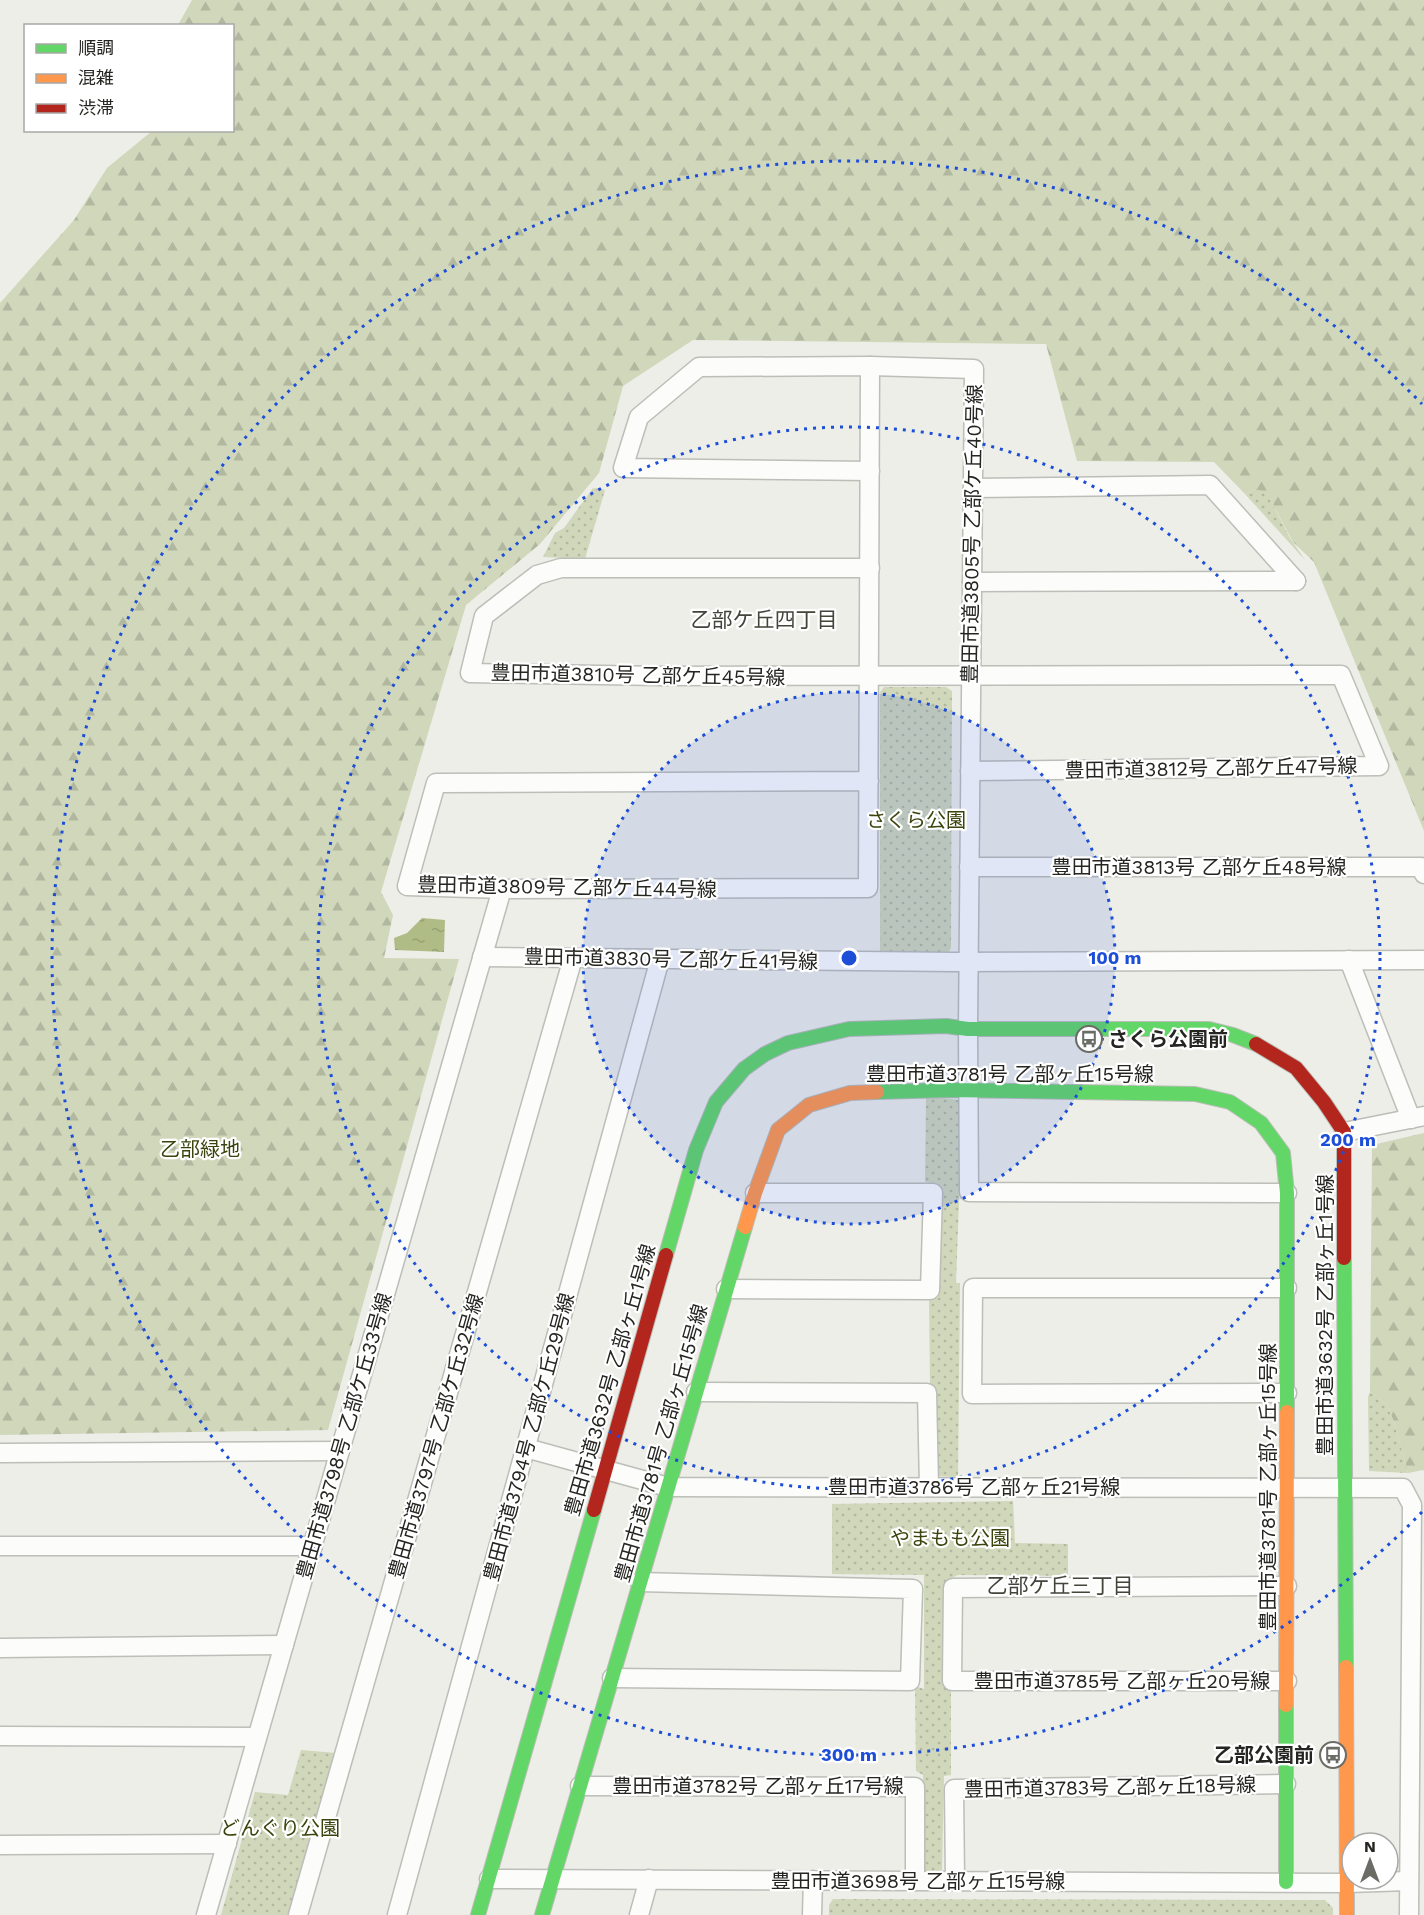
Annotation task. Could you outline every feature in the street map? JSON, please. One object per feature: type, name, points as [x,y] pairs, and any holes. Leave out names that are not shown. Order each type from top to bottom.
[{"type":"street","points":[[869,781],[870,366]]},
{"type":"street","name":"豊田市道3805号 乙部ケ丘40号線","points":[[870,471],[623,468],[639,417],[699,367],[870,366],[974,369],[968,1029],[969,1192],[1287,1193]]},
{"type":"street","points":[[972,582],[1296,581],[1210,485],[973,488]]},
{"type":"street","name":"豊田市道3810号 乙部ケ丘45号線","points":[[869,676],[470,673],[484,616],[537,575],[561,568],[870,568]]},
{"type":"street","name":"豊田市道3812号 乙部ケ丘47号線","points":[[970,771],[1379,766],[1341,675],[971,676]]},
{"type":"street","points":[[869,676],[971,676]]},
{"type":"street","name":"豊田市道3809号 乙部ケ丘44号線","points":[[869,781],[868,888],[502,889],[407,886],[436,783],[869,781]]},
{"type":"street","name":"豊田市道3813号 乙部ケ丘48号線","points":[[969,867],[1421,867],[1424,874]]},
{"type":"street","name":"豊田市道3798号 乙部ケ丘33号線","points":[[206,1915],[502,889]]},
{"type":"street","name":"豊田市道3830号 乙部ケ丘41号線","points":[[482,957],[969,962],[1424,960]]},
{"type":"street","name":"豊田市道3797号 乙部ケ丘32号線","points":[[298,1915],[573,958]]},
{"type":"street","name":"豊田市道3794号 乙部ケ丘29号線","points":[[397,1915],[660,958]]},
{"type":"street","points":[[968,1029],[1209,1029],[1256,1044],[1296,1068],[1324,1102],[1344,1132],[1418,1118],[1349,960]]},
{"type":"street","name":"豊田市道3632号 乙部ヶ丘1号線","points":[[478,1915],[696,1149],[716,1102],[744,1069],[765,1054],[788,1042],[849,1029],[946,1026],[968,1029]]},
{"type":"street","name":"豊田市道3781号 乙部ヶ丘15号線","points":[[542,1915],[754,1193],[778,1130],[809,1105],[850,1093],[968,1091],[1195,1094],[1230,1102],[1261,1123],[1283,1153],[1287,1193],[1286,1882]]},
{"type":"street","name":"豊田市道3632号 乙部ヶ丘1号線","points":[[1344,1132],[1347,1831]]},
{"type":"street","points":[[726,1289],[930,1290],[933,1192],[754,1193]]},
{"type":"street","points":[[1287,1288],[973,1288],[972,1394],[1287,1393]]},
{"type":"street","points":[[696,1392],[927,1393],[928,1487]]},
{"type":"street","name":"豊田市道3786号 乙部ヶ丘21号線","points":[[526,1448],[668,1487],[1403,1488],[1412,1505],[1409,1881]]},
{"type":"street","points":[[0,1453],[340,1451]]},
{"type":"street","points":[[0,1546],[313,1546]]},
{"type":"street","points":[[612,1678],[910,1681],[913,1589],[640,1582]]},
{"type":"street","name":"豊田市道3785号 乙部ヶ丘20号線","points":[[1287,1586],[952,1588],[952,1681],[1287,1681]]},
{"type":"street","points":[[0,1648],[284,1645]]},
{"type":"street","points":[[0,1736],[257,1737]]},
{"type":"street","name":"豊田市道3783号 乙部ヶ丘18号線","points":[[955,1881],[954,1789],[1286,1784]]},
{"type":"street","name":"豊田市道3782号 乙部ヶ丘17号線","points":[[580,1786],[915,1787],[915,1881]]},
{"type":"street","points":[[0,1845],[227,1844]]},
{"type":"street","name":"豊田市道3698号 乙部ヶ丘15号線","points":[[489,1879],[1340,1883]]},
{"type":"street","points":[[639,1915],[650,1879]]},
{"type":"street","points":[[812,1915],[813,1880]]},
{"type":"street","name":"豊田市道3698号 乙部ヶ丘15号線","points":[[1400,1881],[1409,1881]]},
{"type":"street","points":[[1409,1881],[1409,1915]]},
{"type":"street","name":"豊田市道3632号 乙部ヶ丘1号線","points":[[1347,1891],[1347,1915]]},
{"type":"green space","name":"乙部緑地","points":[[192,0],[1424,0],[1424,831],[1314,562],[1293,542],[1270,499],[1257,489],[1245,494],[1214,462],[1077,461],[1046,344],[693,340],[623,386],[599,473],[540,544],[466,605],[381,892],[393,915],[384,958],[459,959],[328,1430],[0,1435],[0,303],[74,220],[107,168],[151,132],[234,132],[234,24],[179,24]]},
{"type":"green space","points":[[593,488],[605,490],[585,559],[543,557],[555,533],[564,528]]},
{"type":"green space","points":[[1257,489],[1268,495],[1290,538],[1305,560],[1245,494]]},
{"type":"green space","name":"さくら公園","points":[[884,687],[946,687],[952,691],[951,948],[948,953],[880,954],[880,692]]},
{"type":"green space","points":[[926,1096],[959,1100],[956,1283],[960,1283],[958,1477],[936,1476],[935,1387],[930,1384],[929,1297],[938,1298],[938,1184],[925,1182]]},
{"type":"green space","points":[[1424,1133],[1424,1471],[1408,1473],[1387,1405],[1370,1392],[1372,1145]]},
{"type":"green space","points":[[1370,1392],[1387,1405],[1408,1473],[1369,1471],[1368,1397]]},
{"type":"green space","name":"やまもも公園","points":[[1013,1501],[1015,1543],[1068,1544],[1068,1576],[958,1575],[947,1580],[944,1686],[951,1689],[951,1775],[944,1776],[942,1872],[925,1873],[922,1866],[923,1775],[916,1771],[915,1686],[924,1689],[924,1575],[832,1574],[832,1504]]},
{"type":"green space","name":"どんぐり公園","points":[[301,1750],[336,1753],[290,1915],[221,1915],[255,1792],[288,1795]]},
{"type":"green space","points":[[833,1899],[1325,1900],[1333,1908],[1333,1915],[829,1915],[829,1905]]},
{"type":"water","points":[[422,918],[445,920],[444,952],[395,950],[394,938],[407,933]]},
{"type":"traffic: fast","points":[[666,1255],[696,1150],[716,1102],[744,1069],[765,1054],[788,1043],[849,1029],[946,1026],[968,1029],[1209,1029],[1256,1044]]},
{"type":"traffic: fast","points":[[877,1092],[949,1090],[1195,1094],[1230,1102],[1261,1123],[1283,1153],[1287,1193],[1287,1412]]},
{"type":"traffic: fast","points":[[542,1915],[745,1227]]},
{"type":"traffic: fast","points":[[1344,1258],[1346,1667]]},
{"type":"traffic: fast","points":[[478,1915],[594,1510]]},
{"type":"traffic: fast","points":[[1286,1705],[1286,1882]]},
{"type":"traffic: slow","points":[[745,1227],[778,1130],[809,1105],[850,1093],[877,1092]]},
{"type":"traffic: slow","points":[[1286,1705],[1287,1412]]},
{"type":"traffic: slow","points":[[1346,1667],[1347,1915]]},
{"type":"traffic: jam","points":[[1256,1044],[1296,1068],[1324,1102],[1344,1132],[1344,1258]]},
{"type":"traffic: jam","points":[[594,1510],[666,1255]]},
{"type":"place","name":"さくら公園前","points":[[1089,1039]]},
{"type":"place","name":"乙部公園前","points":[[1333,1755]]},
{"type":"district","name":"乙部ケ丘四丁目","points":[[764,619]]},
{"type":"district","name":"乙部ケ丘三丁目","points":[[1060,1585]]}]
